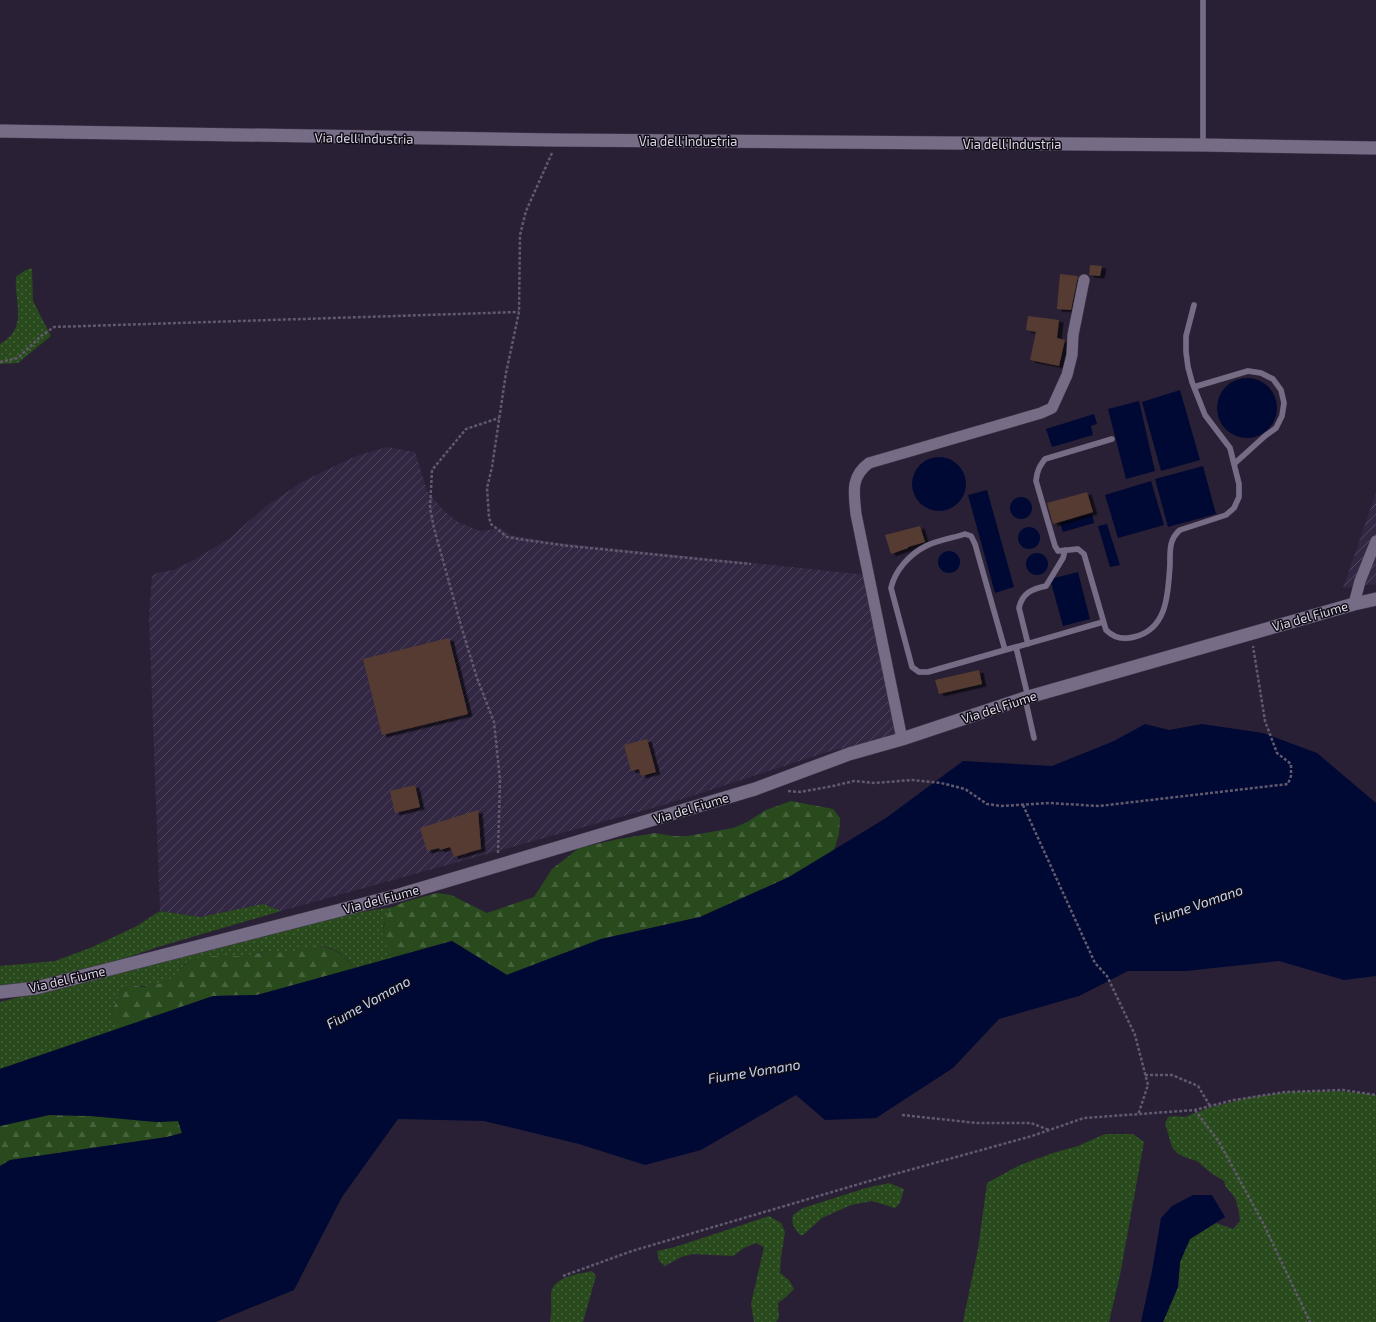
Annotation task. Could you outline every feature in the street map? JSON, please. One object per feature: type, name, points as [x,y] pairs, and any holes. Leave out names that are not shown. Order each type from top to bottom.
[{"type":"street","name":"Via dell'Industria","points":[[0,131],[555,140],[1203,145],[1376,148]]},
{"type":"street","points":[[902,739],[856,514],[854,490],[855,479],[861,468],[869,463],[1040,413],[1052,408],[1067,375],[1072,355],[1073,335],[1084,280]]},
{"type":"street","points":[[1354,604],[1360,581],[1376,542]]},
{"type":"street","name":"Via del Fiume","points":[[0,992],[36,988],[399,895],[755,789],[848,754],[902,739],[1027,698],[1376,599]]},
{"type":"lane","points":[[1203,0],[1203,145]]},
{"type":"lane","points":[[1112,439],[1045,460],[1037,472],[1036,481],[1058,552],[1078,549],[1084,554],[1106,630],[1112,636],[1122,639],[1140,636],[1149,631],[1157,624],[1163,612],[1168,590],[1171,544],[1174,535],[1180,530],[1226,515],[1234,508],[1239,497],[1239,484],[1230,448],[1205,415],[1188,367],[1186,336],[1194,305]]},
{"type":"lane","points":[[1194,387],[1248,371],[1261,373],[1272,379],[1281,390],[1284,403],[1282,416],[1276,428],[1234,464]]},
{"type":"lane","points":[[1005,650],[975,544],[971,536],[965,534],[926,546],[912,555],[899,570],[890,588],[912,667],[919,672],[928,672],[1028,644],[1103,622]]},
{"type":"lane","points":[[1028,644],[1019,608],[1020,602],[1028,591],[1046,586],[1063,558],[1065,550]]},
{"type":"lane","points":[[1016,647],[1034,738]]},
{"type":"path","points":[[555,140],[552,156],[526,211],[520,235],[519,312],[506,373],[500,418],[487,488],[489,517],[491,524],[507,537],[569,546],[751,564]]},
{"type":"path","points":[[0,362],[18,358],[41,336],[54,327],[519,312]]},
{"type":"path","points":[[498,865],[500,780],[494,722],[477,678],[462,629],[434,528],[430,508],[432,470],[466,429],[500,418]]},
{"type":"path","points":[[785,791],[800,792],[854,781],[875,783],[912,780],[941,783],[965,789],[987,804],[1001,806],[1049,803],[1099,806],[1288,784],[1291,776],[1291,764],[1277,753],[1265,721],[1251,634]]},
{"type":"path","points":[[1023,805],[1095,963],[1107,976],[1135,1036],[1148,1085],[1138,1115]]},
{"type":"path","points":[[1145,1075],[1172,1075],[1198,1086],[1210,1106]]},
{"type":"path","points":[[563,1276],[640,1248],[852,1186],[969,1155],[1084,1118],[1196,1110],[1234,1100],[1285,1092],[1343,1090],[1376,1095]]},
{"type":"path","points":[[1196,1110],[1219,1142],[1263,1223],[1310,1322]]},
{"type":"path","points":[[902,1115],[977,1123],[1030,1123],[1049,1130]]},
{"type":"shaded area","points":[[387,447],[415,452],[427,491],[443,510],[458,522],[480,531],[500,528],[510,535],[550,542],[868,575],[896,730],[893,737],[827,752],[667,804],[281,911],[263,904],[200,917],[160,911],[149,617],[152,576],[157,573],[173,570],[194,560],[230,538],[265,507],[302,482],[356,456]]},
{"type":"shaded area","points":[[1376,493],[1376,584],[1343,588]]},
{"type":"green space","points":[[32,268],[33,301],[51,336],[18,363],[0,364],[0,344],[9,338],[17,323],[16,277],[24,271]]},
{"type":"green space","points":[[791,801],[833,809],[840,818],[839,834],[834,850],[789,877],[700,917],[601,939],[507,975],[452,941],[395,957],[385,944],[382,936],[386,916],[393,907],[404,902],[437,893],[451,895],[487,913],[534,897],[552,869],[579,848],[655,833],[672,836],[688,836],[733,828],[747,822],[766,810]]},
{"type":"green space","points":[[263,904],[281,911],[158,947],[87,971],[11,989],[0,988],[0,966],[55,961],[90,948],[135,927],[160,911],[200,917]]},
{"type":"green space","points":[[393,907],[385,921],[383,933],[390,950],[395,957],[356,969],[339,952],[331,948],[321,946],[284,953],[260,952],[245,956],[209,957],[196,959],[188,962],[177,974],[167,981],[149,986],[131,985],[122,991],[111,1012],[119,1029],[0,1069],[0,1002],[329,917]]},
{"type":"green space","points":[[316,946],[334,950],[356,969],[257,995],[213,996],[119,1029],[111,1012],[122,991],[131,985],[142,987],[167,981],[177,974],[189,961],[205,956],[244,956],[263,952],[284,953]]},
{"type":"green space","points":[[1341,1091],[1376,1095],[1376,1322],[1163,1322],[1178,1287],[1180,1262],[1190,1239],[1216,1223],[1233,1229],[1240,1221],[1236,1201],[1226,1187],[1224,1181],[1211,1173],[1197,1161],[1177,1153],[1172,1147],[1165,1123],[1168,1117],[1185,1117],[1208,1108],[1251,1097],[1291,1092]]},
{"type":"green space","points":[[49,1115],[91,1116],[157,1122],[179,1121],[182,1133],[167,1137],[10,1160],[0,1166],[0,1126]]},
{"type":"green space","points":[[1105,1134],[1133,1134],[1144,1142],[1120,1275],[1109,1322],[963,1322],[978,1249],[987,1183],[1020,1165],[1078,1146]]},
{"type":"green space","points":[[889,1183],[904,1189],[900,1203],[895,1208],[872,1201],[851,1205],[822,1218],[803,1235],[800,1235],[794,1226],[792,1221],[793,1215],[803,1208],[866,1188]]},
{"type":"green space","points":[[769,1216],[781,1223],[785,1232],[780,1273],[789,1280],[794,1289],[778,1303],[779,1318],[776,1322],[754,1322],[751,1304],[764,1247],[756,1243],[744,1248],[733,1256],[693,1254],[681,1257],[665,1266],[659,1261],[657,1251],[675,1247]]},
{"type":"green space","points":[[592,1271],[596,1276],[583,1322],[550,1322],[551,1294],[556,1284],[567,1277]]},
{"type":"water","points":[[1247,378],[1264,383],[1272,391],[1277,408],[1272,425],[1264,433],[1247,438],[1230,433],[1222,425],[1217,408],[1222,391],[1230,383]]},
{"type":"water","points":[[1180,390],[1200,460],[1161,471],[1142,402]]},
{"type":"water","points":[[1139,401],[1155,471],[1126,479],[1108,409]]},
{"type":"water","points":[[1094,414],[1097,424],[1091,426],[1093,435],[1052,447],[1046,429]]},
{"type":"water","points":[[939,457],[949,459],[958,465],[964,474],[966,484],[964,494],[958,503],[949,509],[939,511],[929,509],[920,503],[914,494],[912,484],[914,474],[920,465],[929,459]]},
{"type":"water","points":[[1203,466],[1216,514],[1168,527],[1155,479]]},
{"type":"water","points":[[1151,481],[1164,525],[1118,538],[1105,495]]},
{"type":"water","points":[[987,490],[1014,587],[995,593],[968,495]]},
{"type":"water","points":[[1021,497],[1029,500],[1032,508],[1029,516],[1021,519],[1013,516],[1010,508],[1013,500]]},
{"type":"water","points":[[1092,514],[1094,523],[1063,532],[1060,523]]},
{"type":"water","points":[[1107,524],[1120,565],[1110,567],[1098,526]]},
{"type":"water","points":[[1029,527],[1037,530],[1040,538],[1037,546],[1029,549],[1021,546],[1018,538],[1021,530]]},
{"type":"water","points":[[949,551],[957,554],[960,562],[957,570],[949,573],[941,570],[938,562],[941,554]]},
{"type":"water","points":[[1037,553],[1045,556],[1048,564],[1045,572],[1037,575],[1029,572],[1026,564],[1029,556]]},
{"type":"water","points":[[1078,572],[1090,619],[1063,626],[1050,579]]},
{"type":"water","name":"Fiume Vomano","points":[[1145,724],[1169,730],[1202,724],[1263,733],[1317,753],[1376,803],[1376,976],[1344,980],[1279,961],[1186,971],[1128,971],[1079,996],[999,1019],[953,1068],[876,1118],[825,1120],[796,1095],[701,1150],[645,1165],[579,1144],[484,1121],[398,1119],[342,1197],[294,1290],[216,1322],[0,1322],[0,1166],[10,1160],[167,1137],[182,1133],[178,1121],[157,1122],[91,1116],[49,1115],[0,1126],[0,1069],[213,996],[257,995],[452,941],[507,975],[601,939],[700,917],[789,877],[886,818],[963,761],[1052,766],[1114,741]]},
{"type":"water","points":[[1193,1195],[1212,1195],[1225,1217],[1190,1239],[1180,1262],[1178,1287],[1163,1322],[1141,1322],[1161,1218],[1172,1206]]},
{"type":"building","points":[[1090,265],[1102,266],[1100,276],[1089,275]]},
{"type":"building","points":[[1060,274],[1078,276],[1071,310],[1057,309]]},
{"type":"building","points":[[1028,316],[1059,320],[1057,338],[1065,340],[1059,366],[1030,360],[1036,332],[1026,330]]},
{"type":"building","points":[[1087,492],[1093,512],[1053,524],[1047,503]]},
{"type":"building","points":[[920,526],[925,542],[891,554],[885,535]]},
{"type":"building","points":[[449,638],[468,714],[382,735],[363,659]]},
{"type":"building","points":[[979,670],[982,684],[939,694],[935,680]]},
{"type":"building","points":[[647,739],[656,772],[641,776],[639,769],[631,771],[624,745]]},
{"type":"building","points":[[415,785],[420,807],[395,813],[390,791]]},
{"type":"building","points":[[478,810],[481,849],[454,857],[450,847],[440,850],[439,848],[427,851],[420,828]]}]
